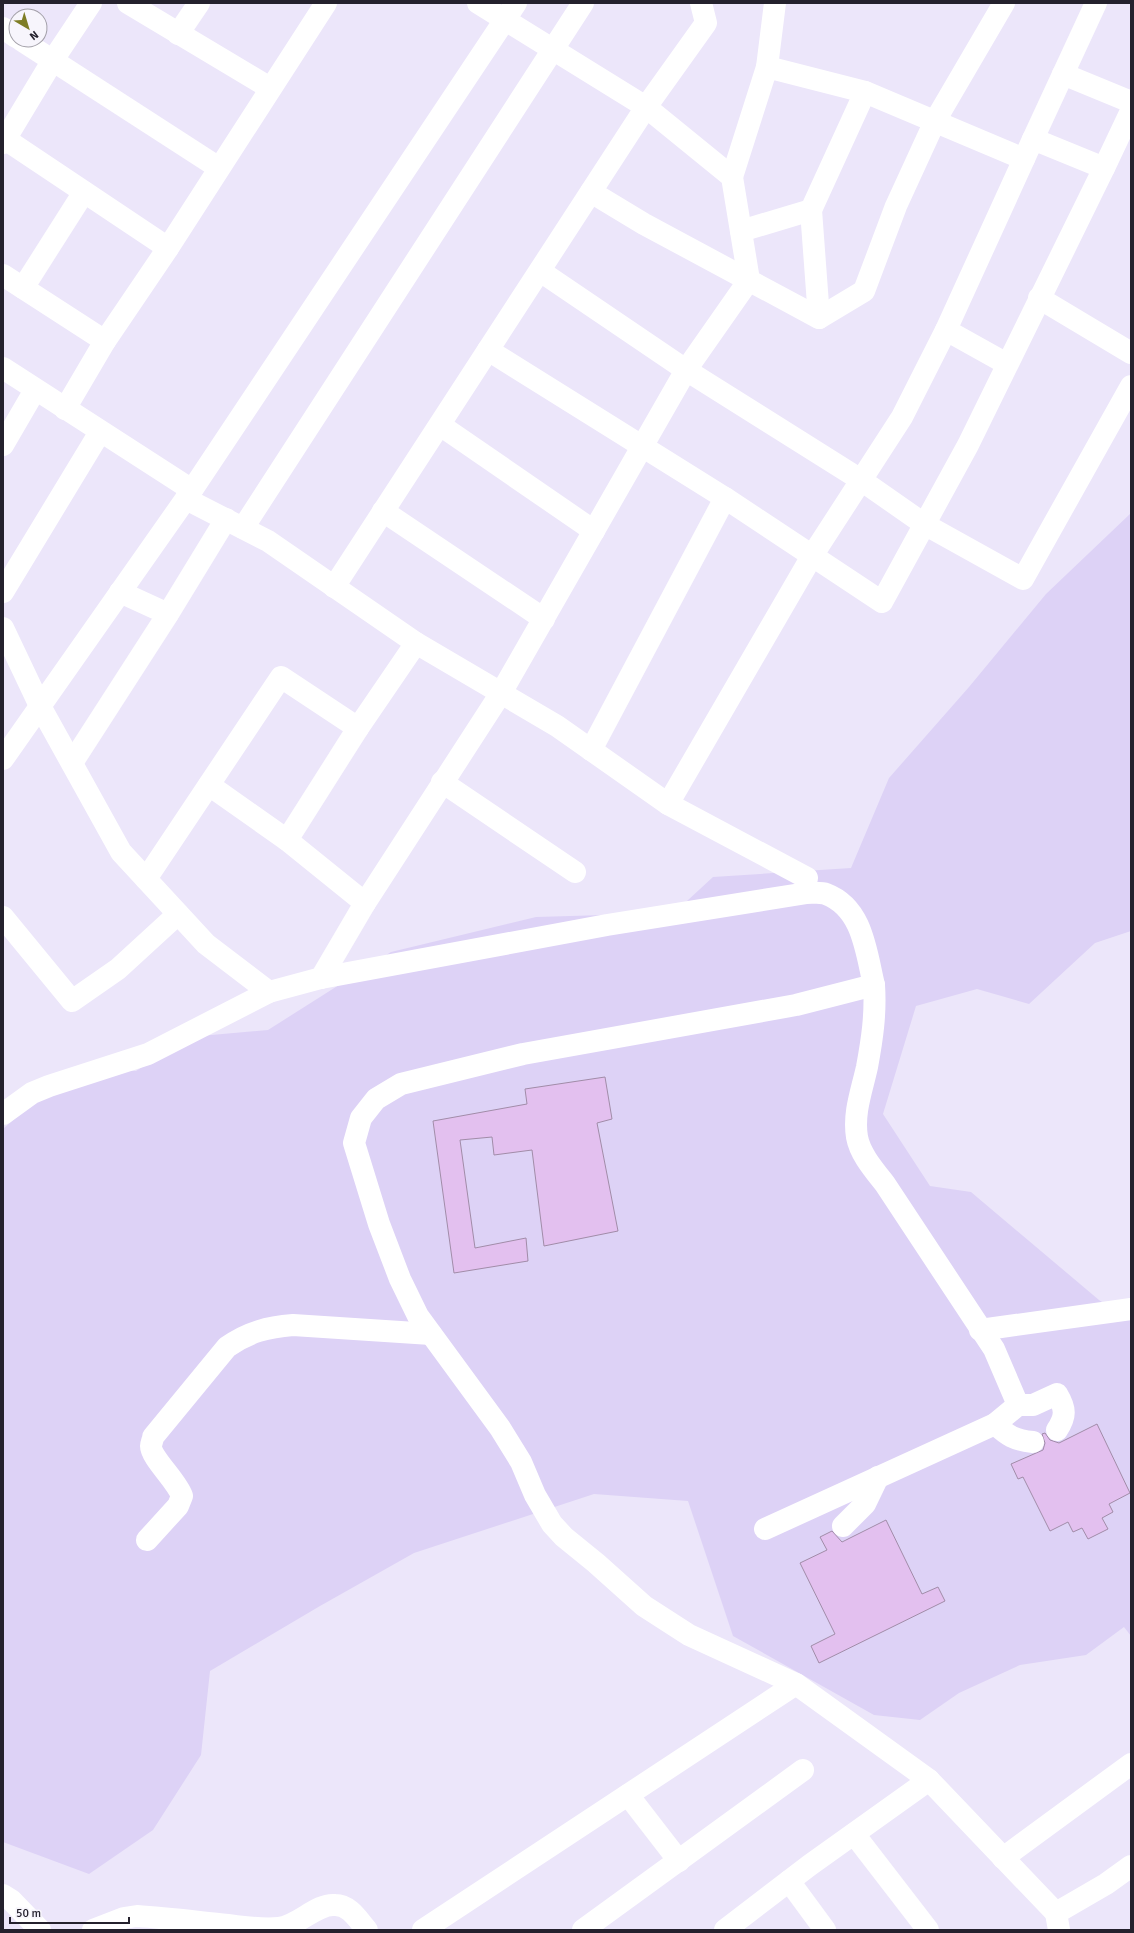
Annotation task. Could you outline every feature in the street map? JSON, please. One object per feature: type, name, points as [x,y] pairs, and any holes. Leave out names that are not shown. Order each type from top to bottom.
[{"type":"street","points":[[91,3],[52,60],[4,141],[168,248]]},
{"type":"street","points":[[128,3],[270,88]]},
{"type":"street","points":[[178,34],[199,3]]},
{"type":"street","points":[[478,3],[510,12],[551,49],[646,107],[732,177]]},
{"type":"street","points":[[72,763],[168,614],[234,523],[582,3]]},
{"type":"street","points":[[334,586],[646,107],[706,23],[701,3]]},
{"type":"street","points":[[321,978],[365,903],[501,693],[686,370],[749,280],[732,177],[767,67],[774,3]]},
{"type":"street","points":[[819,318],[864,291],[896,206],[935,121],[1004,3]]},
{"type":"street","points":[[668,804],[812,556],[902,417],[946,330],[1096,3]]},
{"type":"street","points":[[65,409],[105,341],[168,248],[321,5]]},
{"type":"street","points":[[3,759],[189,494],[510,12]]},
{"type":"street","points":[[33,48],[219,168]]},
{"type":"street","points":[[767,67],[865,92],[1024,159]]},
{"type":"street","points":[[1063,74],[1131,102]]},
{"type":"street","points":[[819,318],[811,210],[865,92]]},
{"type":"street","points":[[488,350],[577,405],[642,448],[725,498],[882,602],[968,445],[1131,111]]},
{"type":"street","points":[[1033,139],[1104,168]]},
{"type":"street","points":[[23,288],[84,192]]},
{"type":"street","points":[[591,192],[644,224],[819,318]]},
{"type":"street","points":[[741,231],[811,210]]},
{"type":"street","points":[[540,271],[686,370],[862,480],[924,524],[1023,579],[1131,386]]},
{"type":"street","points":[[3,275],[105,341]]},
{"type":"street","points":[[1039,298],[1131,353]]},
{"type":"street","points":[[946,330],[1007,364]]},
{"type":"street","points":[[3,368],[100,432],[189,494],[234,523],[268,541],[416,643],[557,726],[668,804],[807,878]]},
{"type":"street","points":[[3,445],[35,390]]},
{"type":"street","points":[[440,425],[594,531]]},
{"type":"street","points":[[8,584],[100,432]]},
{"type":"street","points":[[591,750],[725,498]]},
{"type":"street","points":[[383,511],[544,619]]},
{"type":"street","points":[[3,557],[8,584]]},
{"type":"street","points":[[120,592],[168,614]]},
{"type":"street","points":[[3,628],[40,706],[120,852],[206,944],[269,992]]},
{"type":"street","points":[[287,840],[358,728],[416,643]]},
{"type":"street","points":[[146,879],[281,677],[358,728]]},
{"type":"street","points":[[442,782],[575,872]]},
{"type":"street","points":[[209,786],[287,840],[365,903]]},
{"type":"street","points":[[3,1114],[32,1093],[49,1086],[148,1054],[269,992],[321,978],[667,914],[807,893],[825,893],[840,902],[850,911],[860,927],[874,986],[876,1009],[874,1029],[855,1118],[857,1138],[866,1159],[885,1184],[994,1350],[1018,1405]]},
{"type":"street","points":[[5,926],[72,1001],[118,968],[178,914]]},
{"type":"street","points":[[874,986],[796,1005],[523,1054],[401,1084],[376,1099],[361,1118],[354,1142],[379,1224],[400,1278],[418,1316],[500,1428],[521,1462],[535,1495],[552,1524],[564,1537],[596,1563],[644,1606],[689,1635],[796,1684],[929,1780],[1003,1858],[1057,1922],[1131,1866]]},
{"type":"street","points":[[980,1330],[1131,1309]]},
{"type":"street","points":[[147,1540],[178,1506],[182,1496],[178,1487],[154,1455],[151,1447],[154,1437],[227,1347],[242,1336],[275,1326],[293,1325],[431,1334]]},
{"type":"street","points":[[765,1530],[995,1424],[1018,1405],[1034,1405],[1057,1394],[1064,1406],[1064,1420],[1057,1430]]},
{"type":"street","points":[[995,1424],[1006,1434],[1017,1440],[1033,1442]]},
{"type":"street","points":[[843,1526],[865,1504],[878,1477]]},
{"type":"street","points":[[423,1930],[796,1684]]},
{"type":"street","points":[[1003,1858],[1131,1764]]},
{"type":"street","points":[[583,1930],[803,1770]]},
{"type":"street","points":[[725,1930],[789,1881],[929,1780]]},
{"type":"street","points":[[628,1795],[678,1861]]},
{"type":"street","points":[[854,1834],[928,1930]]},
{"type":"street","points":[[789,1881],[825,1930]]},
{"type":"street","points":[[3,1894],[11,1900],[40,1930]]},
{"type":"street","points":[[93,1930],[124,1918],[137,1916],[258,1929],[282,1928],[293,1924],[324,1907],[334,1904],[344,1907],[351,1912],[367,1930]]},
{"type":"shaded area","points":[[1131,513],[1131,931],[1095,943],[1029,1004],[977,989],[916,1006],[883,1114],[930,1186],[971,1192],[1099,1300],[1131,1321],[1131,1636],[1124,1627],[1086,1655],[1020,1665],[959,1693],[920,1720],[874,1715],[733,1636],[688,1501],[594,1494],[414,1553],[210,1671],[201,1755],[153,1830],[89,1874],[3,1842],[3,1129],[40,1096],[97,1070],[136,1071],[189,1037],[268,1030],[391,952],[536,917],[674,913],[713,877],[851,868],[889,778],[969,687],[1046,594]]},
{"type":"building","points":[[605,1077],[612,1119],[597,1123],[618,1231],[544,1246],[532,1150],[494,1155],[492,1137],[460,1140],[475,1248],[526,1238],[528,1261],[454,1273],[433,1121],[527,1104],[525,1089]]},
{"type":"building","points":[[1097,1424],[1130,1493],[1109,1504],[1113,1512],[1102,1518],[1108,1529],[1088,1539],[1082,1528],[1073,1532],[1068,1522],[1050,1531],[1023,1477],[1018,1479],[1011,1464],[1043,1450],[1045,1443],[1042,1434],[1045,1433],[1050,1440],[1059,1443]]},
{"type":"building","points":[[886,1520],[922,1594],[938,1587],[945,1601],[819,1663],[811,1646],[835,1634],[800,1563],[827,1550],[820,1537],[832,1531],[842,1542]]}]
